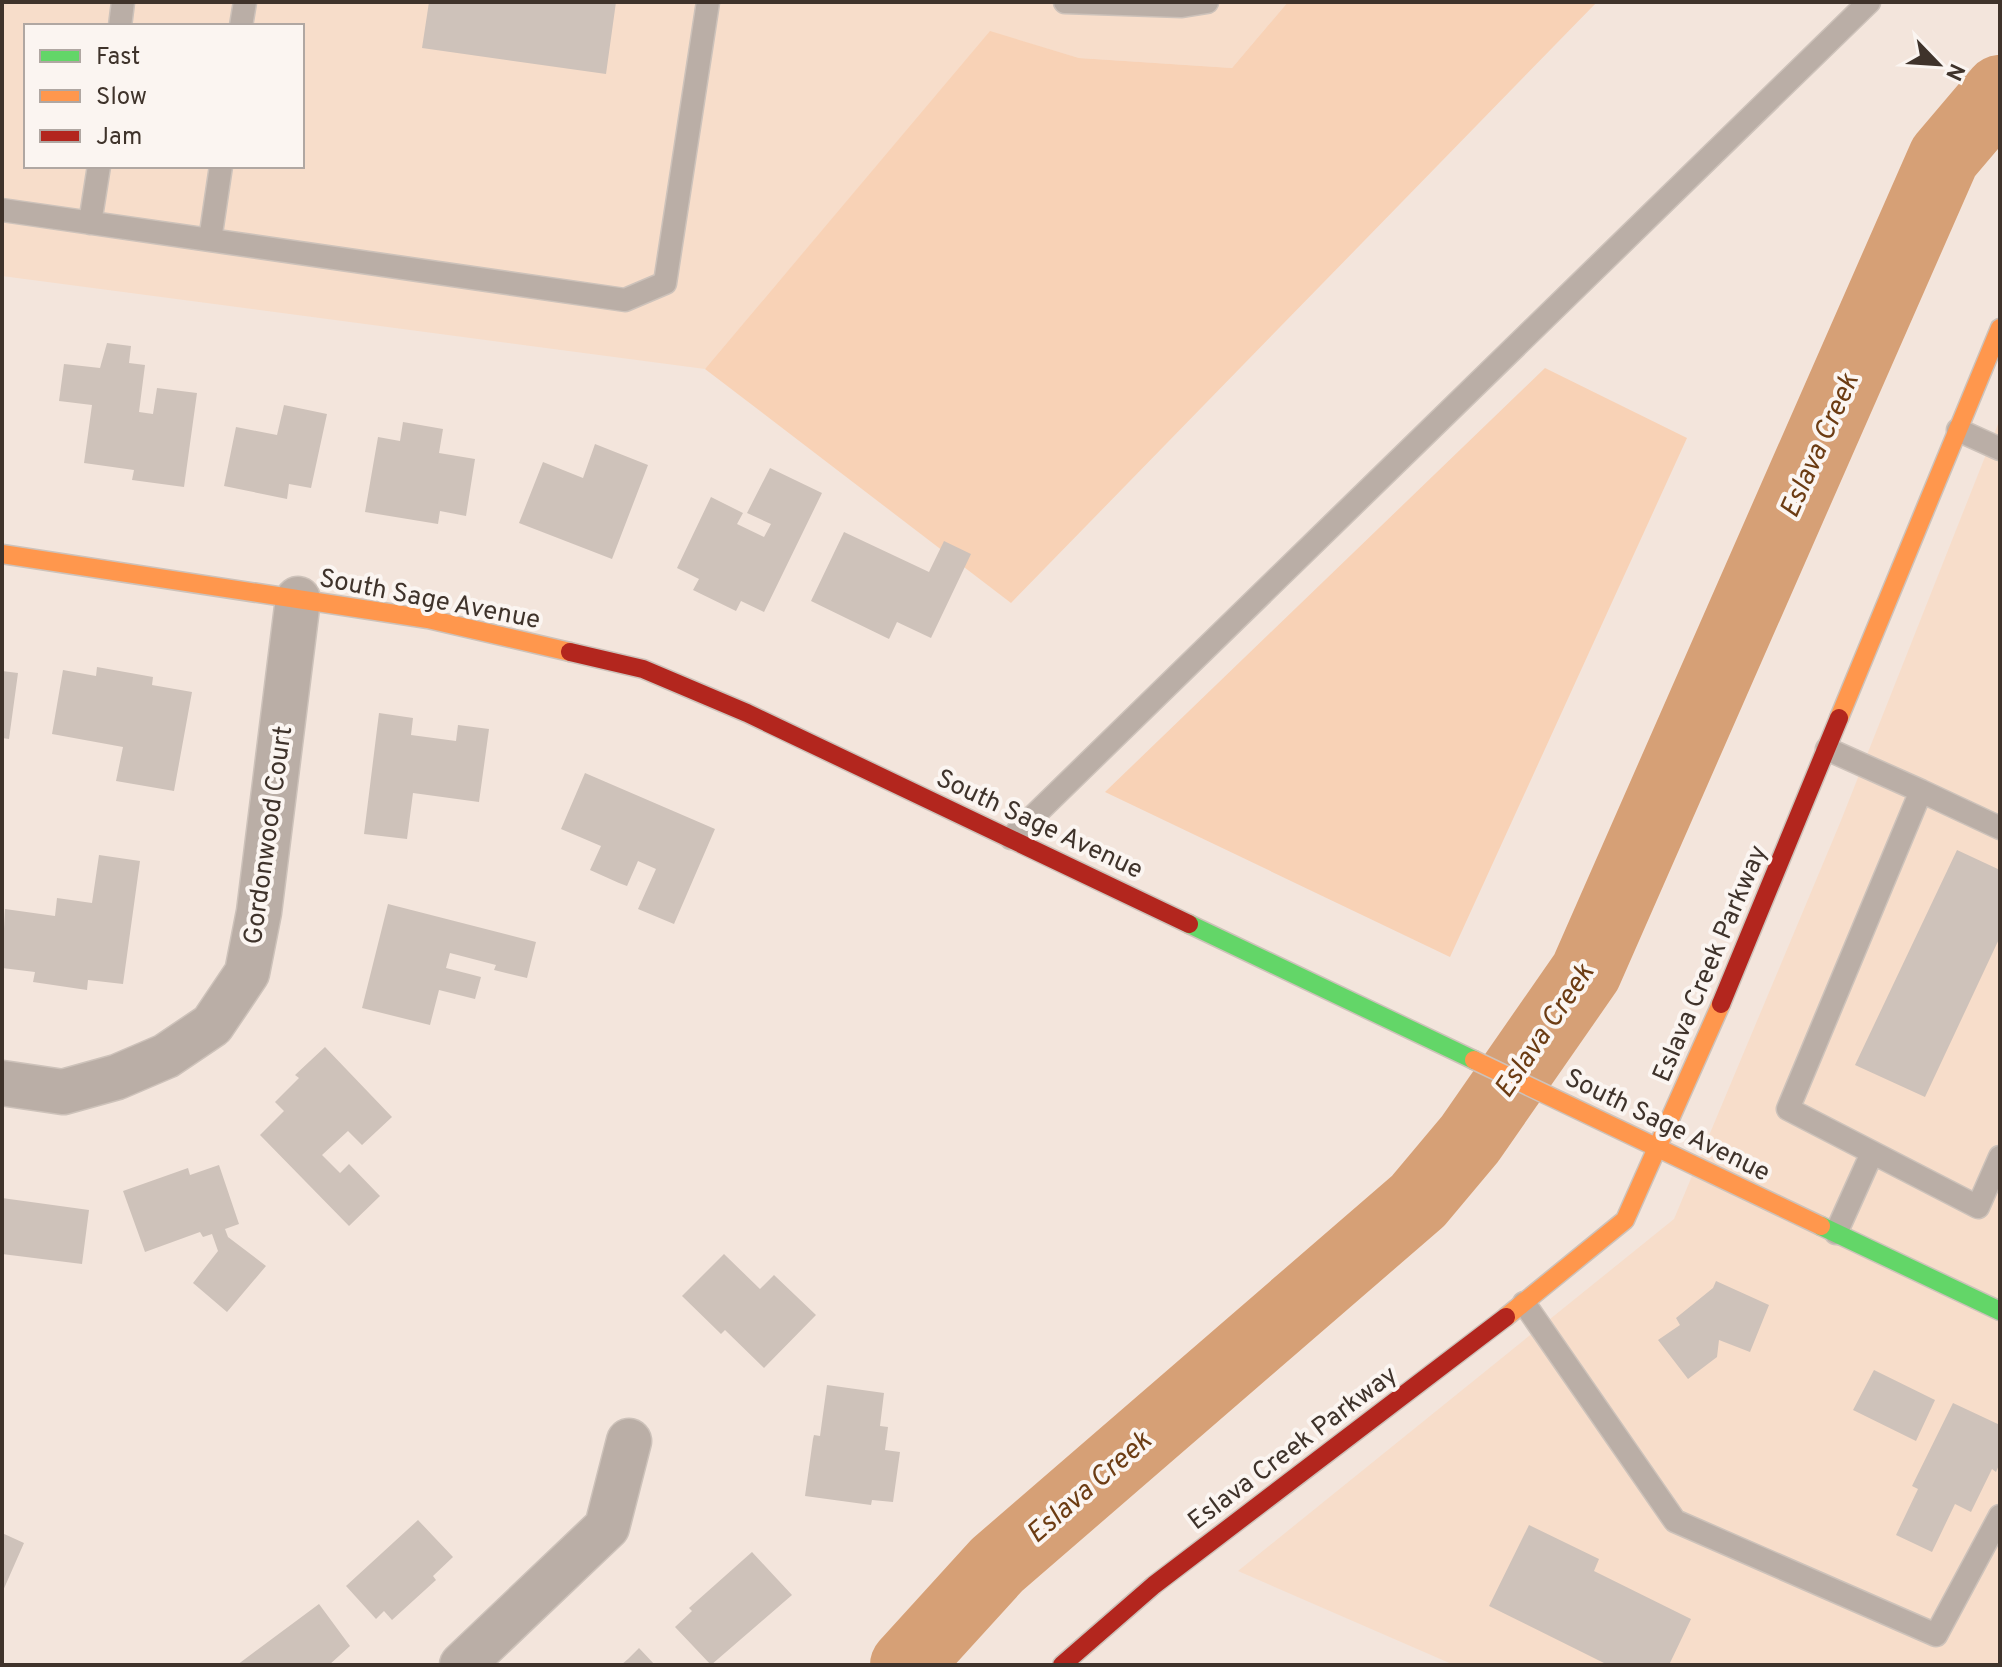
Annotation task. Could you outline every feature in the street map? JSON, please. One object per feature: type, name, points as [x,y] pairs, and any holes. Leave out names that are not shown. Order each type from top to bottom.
[{"type":"street","name":"Eslava Creek Parkway","points":[[1062,1665],[1154,1585],[1524,1303],[1625,1220],[1703,1049],[2000,328]]},
{"type":"street","name":"South Sage Avenue","points":[[2,554],[428,619],[643,669],[747,713],[2000,1311]]},
{"type":"street","name":"Gordonwood Court","points":[[2,1083],[63,1092],[117,1077],[166,1056],[212,1025],[247,973],[259,912],[298,599]]},
{"type":"street","points":[[462,1665],[607,1527],[629,1441]]},
{"type":"lane","points":[[120,24],[123,2]]},
{"type":"lane","points":[[241,24],[245,2]]},
{"type":"lane","points":[[2,210],[625,300],[665,283],[708,2]]},
{"type":"lane","points":[[1065,2],[1182,6],[1207,2]]},
{"type":"lane","points":[[1011,838],[1869,2]]},
{"type":"lane","points":[[90,223],[99,168]]},
{"type":"lane","points":[[210,240],[221,168]]},
{"type":"lane","points":[[1958,430],[2000,449]]},
{"type":"lane","points":[[1827,749],[2000,828]]},
{"type":"lane","points":[[1921,791],[1788,1109],[1978,1207],[2000,1157]]},
{"type":"lane","points":[[1836,1233],[1872,1153]]},
{"type":"lane","points":[[1524,1303],[1675,1521],[1936,1635],[2000,1516]]},
{"type":"shaded area","points":[[2,2],[1288,2],[1232,68],[1079,58],[990,32],[705,369],[2,276]]},
{"type":"shaded area","points":[[1288,2],[1597,2],[1011,603],[705,369],[990,31],[1079,58],[1232,68]]},
{"type":"shaded area","points":[[1545,368],[1687,438],[1450,957],[1105,792]]},
{"type":"shaded area","points":[[2000,419],[2000,1665],[1454,1665],[1238,1571],[1674,1219],[1840,823]]},
{"type":"building","points":[[429,2],[616,2],[606,74],[422,48]]},
{"type":"building","points":[[107,343],[131,346],[129,363],[145,365],[139,412],[153,414],[157,388],[197,393],[184,487],[132,480],[134,470],[84,463],[92,405],[59,401],[64,364],[100,368]]},
{"type":"building","points":[[284,405],[327,414],[311,488],[289,484],[287,499],[224,486],[236,427],[277,435]]},
{"type":"building","points":[[403,422],[443,429],[439,453],[475,459],[466,516],[440,511],[438,524],[365,512],[378,437],[400,441]]},
{"type":"building","points":[[595,444],[648,465],[612,559],[519,523],[543,462],[583,478]]},
{"type":"building","points":[[770,468],[822,493],[764,612],[741,601],[736,611],[693,590],[699,579],[677,568],[711,497],[743,513],[737,524],[764,537],[771,524],[747,513]]},
{"type":"building","points":[[844,532],[929,572],[944,541],[971,554],[931,638],[897,622],[889,639],[811,601]]},
{"type":"building","points":[[97,667],[153,677],[152,685],[192,692],[174,791],[116,781],[123,747],[52,734],[63,670],[96,676]]},
{"type":"building","points":[[2,671],[18,673],[9,739],[2,738]]},
{"type":"building","points":[[379,713],[413,718],[411,735],[456,741],[458,725],[489,729],[479,802],[413,793],[407,839],[364,834]]},
{"type":"building","points":[[585,773],[715,829],[674,924],[638,909],[656,869],[638,861],[627,886],[619,883],[590,870],[601,846],[561,829]]},
{"type":"building","points":[[1957,850],[2000,870],[2000,937],[1925,1097],[1855,1065]]},
{"type":"building","points":[[99,855],[140,861],[123,984],[88,980],[87,990],[33,982],[35,972],[2,968],[5,909],[55,916],[57,898],[92,903]]},
{"type":"building","points":[[388,904],[536,942],[527,978],[494,970],[496,965],[450,953],[446,968],[481,977],[475,999],[439,990],[430,1025],[362,1008]]},
{"type":"building","points":[[325,1047],[392,1117],[362,1145],[348,1131],[322,1155],[340,1173],[349,1164],[380,1196],[349,1226],[260,1135],[284,1111],[275,1102],[299,1078],[295,1075]]},
{"type":"building","points":[[219,1165],[239,1224],[225,1229],[228,1237],[266,1266],[227,1312],[193,1283],[218,1251],[212,1234],[203,1237],[200,1232],[145,1252],[123,1191],[188,1168],[190,1175]]},
{"type":"building","points":[[2,1198],[89,1210],[82,1264],[2,1254]]},
{"type":"building","points":[[724,1254],[760,1289],[774,1275],[816,1315],[764,1368],[725,1330],[721,1334],[682,1296]]},
{"type":"building","points":[[1716,1281],[1769,1305],[1750,1352],[1719,1340],[1717,1357],[1688,1379],[1658,1340],[1680,1325],[1676,1318],[1713,1288]]},
{"type":"building","points":[[1874,1370],[1935,1400],[1916,1441],[1853,1410]]},
{"type":"building","points":[[827,1385],[884,1393],[880,1426],[888,1427],[885,1450],[900,1452],[893,1502],[872,1500],[871,1505],[805,1496],[813,1439],[814,1435],[820,1436]]},
{"type":"building","points":[[1953,1403],[2000,1425],[2000,1463],[1996,1472],[1992,1469],[1971,1512],[1955,1504],[1932,1552],[1896,1535],[1918,1489],[1912,1486]]},
{"type":"building","points":[[418,1520],[453,1557],[433,1576],[436,1580],[392,1620],[384,1611],[376,1619],[346,1586]]},
{"type":"building","points":[[1529,1525],[1599,1559],[1594,1571],[1691,1619],[1669,1665],[1608,1665],[1489,1606]]},
{"type":"building","points":[[2,1533],[24,1543],[2,1593]]},
{"type":"building","points":[[752,1552],[792,1595],[711,1665],[675,1627],[692,1611],[689,1608]]},
{"type":"building","points":[[319,1604],[350,1646],[329,1665],[237,1665]]},
{"type":"building","points":[[639,1648],[655,1665],[621,1665],[628,1659]]},
{"type":"waterway","name":"Eslava Creek","points":[[906,1665],[997,1565],[1418,1201],[1470,1139],[1586,972],[1944,157],[2000,91]]},
{"type":"traffic: fast","points":[[1189,924],[1474,1060]]},
{"type":"traffic: fast","points":[[1821,1226],[2000,1311]]},
{"type":"traffic: slow","points":[[1839,718],[2000,328]]},
{"type":"traffic: slow","points":[[2,554],[428,619],[570,652]]},
{"type":"traffic: slow","points":[[1506,1317],[1625,1220],[1721,1004]]},
{"type":"traffic: slow","points":[[1474,1060],[1821,1226]]},
{"type":"traffic: jam","points":[[570,652],[643,669],[747,713],[1189,924]]},
{"type":"traffic: jam","points":[[1721,1004],[1839,718]]},
{"type":"traffic: jam","points":[[1062,1665],[1154,1585],[1506,1317]]}]
